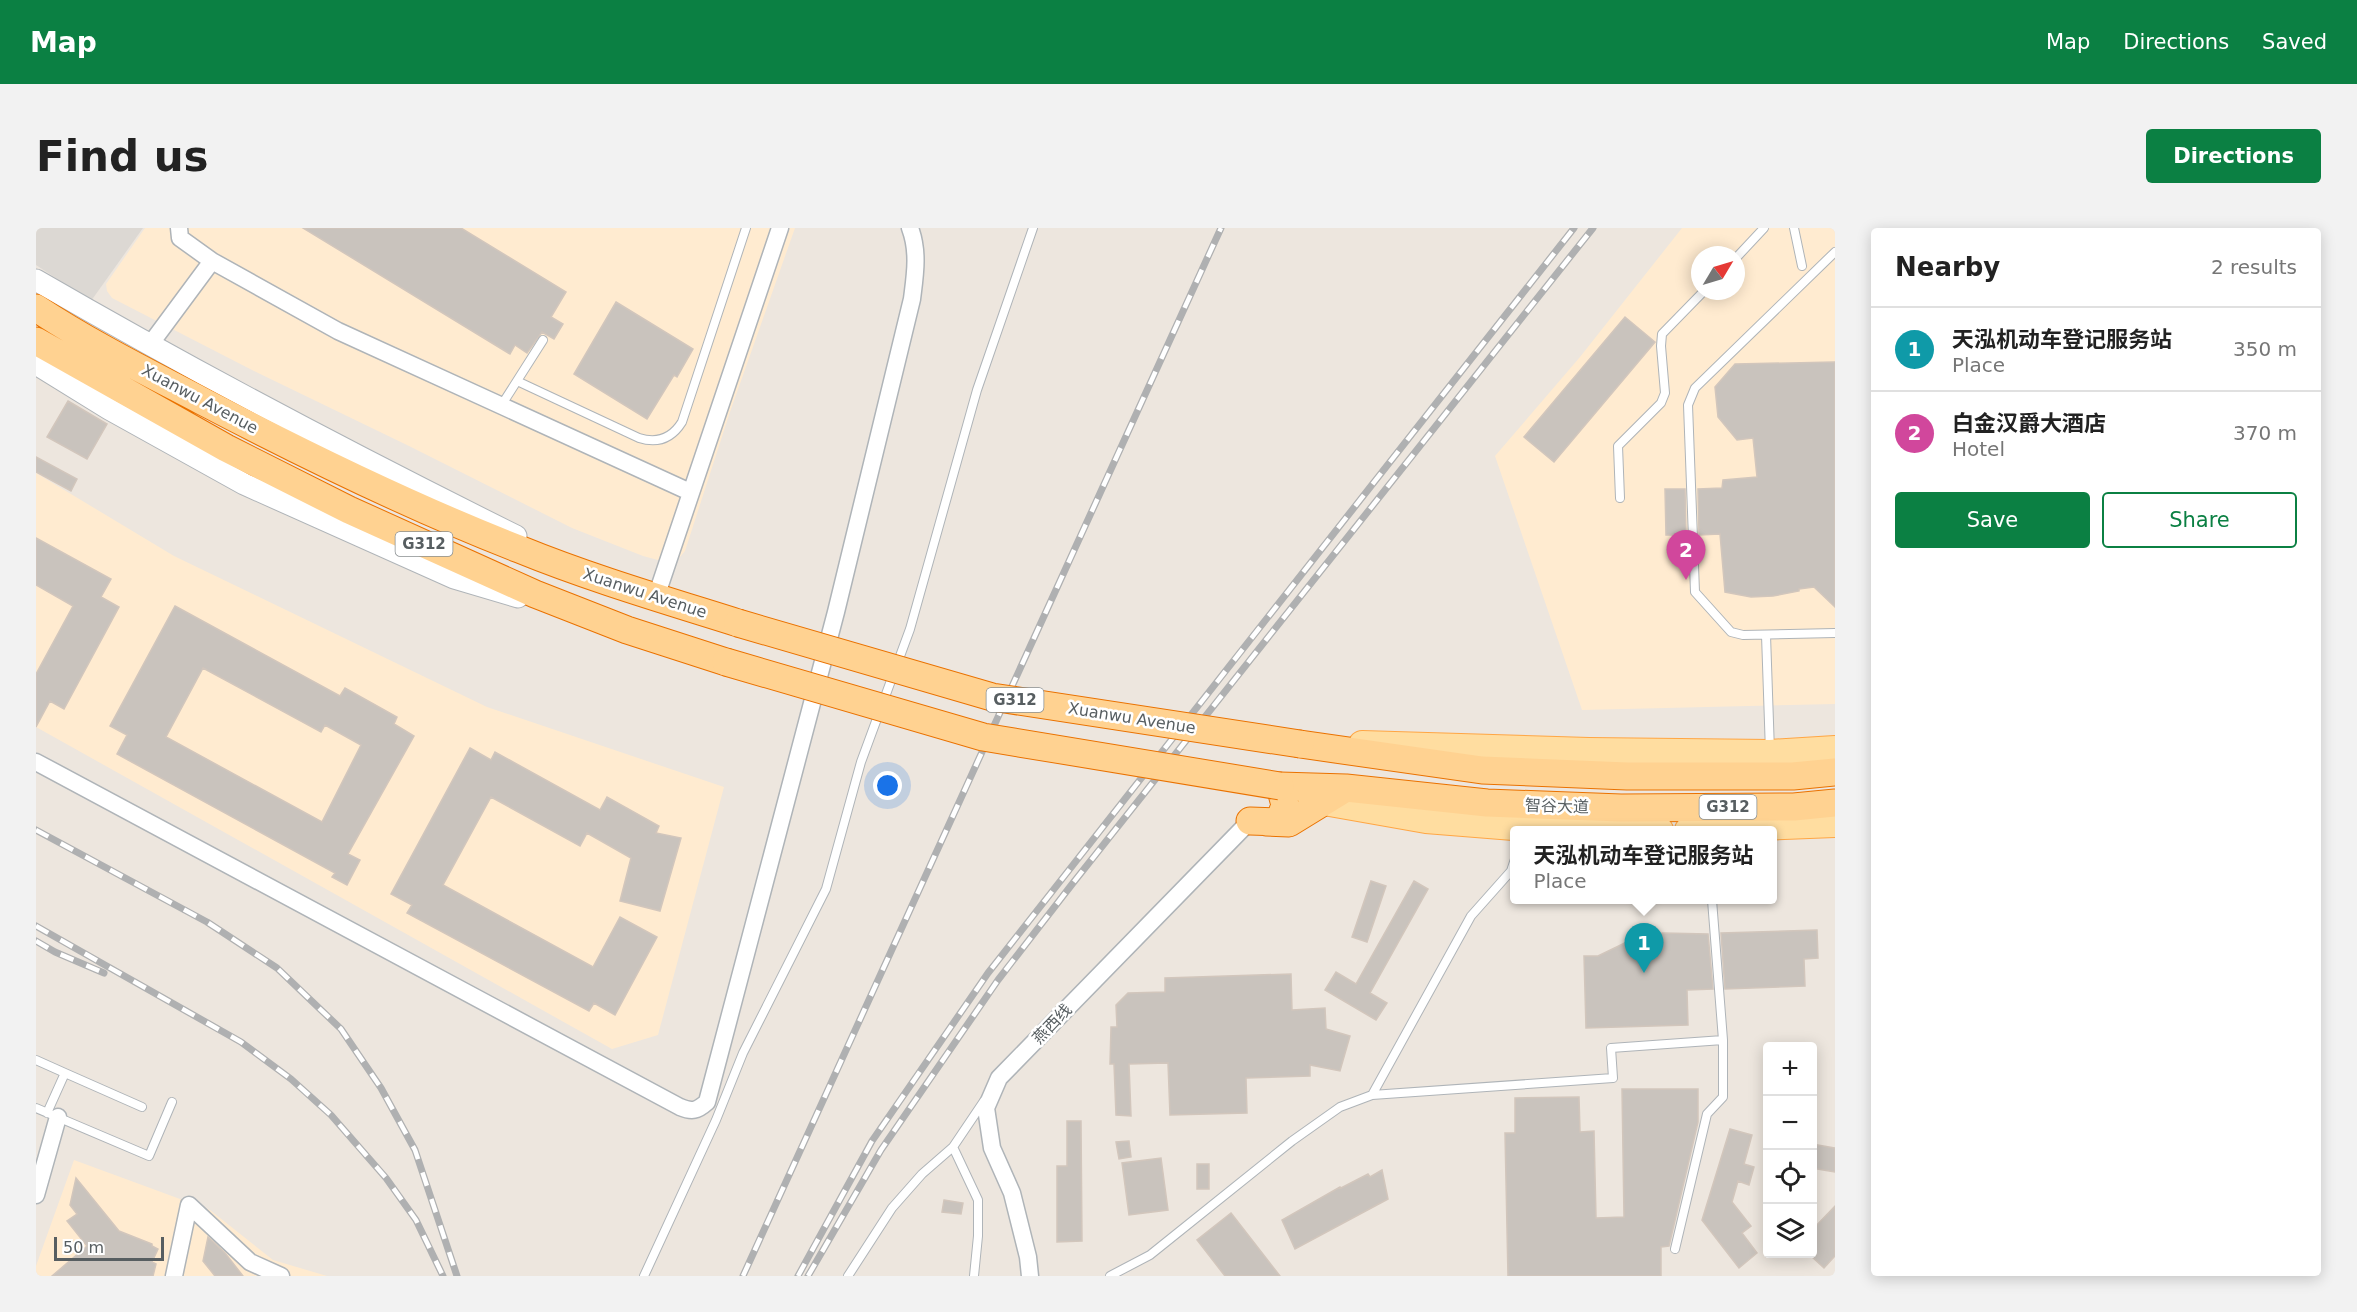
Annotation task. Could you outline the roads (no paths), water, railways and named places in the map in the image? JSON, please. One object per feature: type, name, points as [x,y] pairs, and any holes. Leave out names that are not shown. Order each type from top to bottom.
[{"type":"highway","name":"Xuanwu Avenue","points":[[36,308],[150,374],[366,482],[519,549],[620,585],[738,623],[992,697],[1300,744]]},
{"type":"highway","name":"Xuanwu Avenue","points":[[36,341],[226,448],[349,510],[535,594],[627,630],[726,662],[983,736],[1280,786]]},
{"type":"highway","name":"智谷大道","points":[[1300,744],[1482,770],[1626,776],[1793,776],[1835,772]]},
{"type":"highway","name":"智谷大道","points":[[1280,786],[1335,795],[1621,808],[1794,807],[1835,803]]},
{"type":"highway","points":[[1250,821],[1279,822],[1285,805],[1280,786]]},
{"type":"highway","points":[[1250,821],[1289,823],[1335,795]]},
{"type":"main road","points":[[1300,744],[1397,744],[1589,751],[1770,753],[1835,749]]},
{"type":"main road","points":[[1335,795],[1426,820],[1510,828]]},
{"type":"main road","points":[[1777,827],[1835,824]]},
{"type":"street","points":[[178,228],[180,238],[212,261],[338,331],[690,492]]},
{"type":"street","points":[[656,597],[780,228]]},
{"type":"street","points":[[36,762],[680,1107],[690,1112],[699,1109],[707,1102],[836,612],[912,299],[916,260],[914,238],[909,228]]},
{"type":"street","points":[[149,346],[212,261]]},
{"type":"street","points":[[36,280],[149,346],[377,467],[620,585]]},
{"type":"street","points":[[36,364],[109,409],[254,489],[454,578],[627,630]]},
{"type":"street","name":"燕西线","points":[[1030,1276],[1028,1257],[1012,1193],[992,1148],[986,1108],[999,1078],[1250,821]]},
{"type":"street","points":[[36,1195],[53,1115]]},
{"type":"street","points":[[174,1276],[189,1205],[250,1262],[280,1276]]},
{"type":"lane","points":[[517,381],[646,440],[659,440],[673,434],[682,422],[746,228]]},
{"type":"lane","points":[[644,1276],[716,1120],[743,1053],[826,889],[861,762],[910,629],[977,390],[1033,228]]},
{"type":"lane","points":[[1745,248],[1764,228]]},
{"type":"lane","points":[[1794,228],[1802,266]]},
{"type":"lane","points":[[1835,252],[1695,388],[1688,405],[1695,592],[1731,632],[1743,635],[1835,633]]},
{"type":"lane","points":[[1620,498],[1618,446],[1661,403],[1665,393],[1662,334],[1695,300]]},
{"type":"lane","points":[[501,406],[543,339]]},
{"type":"lane","points":[[1766,635],[1770,753]]},
{"type":"lane","points":[[1372,1095],[1471,916],[1510,872]]},
{"type":"lane","points":[[1675,1249],[1707,1114],[1723,1097],[1723,1040],[1712,904]]},
{"type":"lane","points":[[1110,1276],[1150,1254],[1292,1141],[1340,1107],[1372,1095],[1613,1078],[1611,1048],[1723,1040]]},
{"type":"lane","points":[[36,1060],[142,1107]]},
{"type":"lane","points":[[53,1115],[65,1072]]},
{"type":"lane","points":[[848,1276],[892,1208],[922,1174],[953,1147],[999,1078]]},
{"type":"lane","points":[[36,1108],[149,1156],[172,1102]]},
{"type":"lane","points":[[699,1109],[716,1120]]},
{"type":"lane","points":[[953,1147],[978,1200],[978,1236],[974,1276]]},
{"type":"railway","points":[[743,1276],[1221,228]]},
{"type":"railway","points":[[798,1276],[872,1141],[988,973],[1574,228]]},
{"type":"railway","points":[[808,1276],[881,1150],[998,980],[1593,228]]},
{"type":"railway","points":[[36,830],[207,922],[277,968],[341,1029],[381,1088],[415,1150],[457,1276]]},
{"type":"railway","points":[[36,926],[241,1042],[291,1079],[331,1115],[386,1178],[416,1220],[443,1276]]},
{"type":"railway","points":[[36,941],[55,952],[104,973]]},
{"type":"place","name":"白金汉爵大酒店","points":[[1686,580]]},
{"type":"place","name":"天泓机动车登记服务站","points":[[1644,973]]}]
